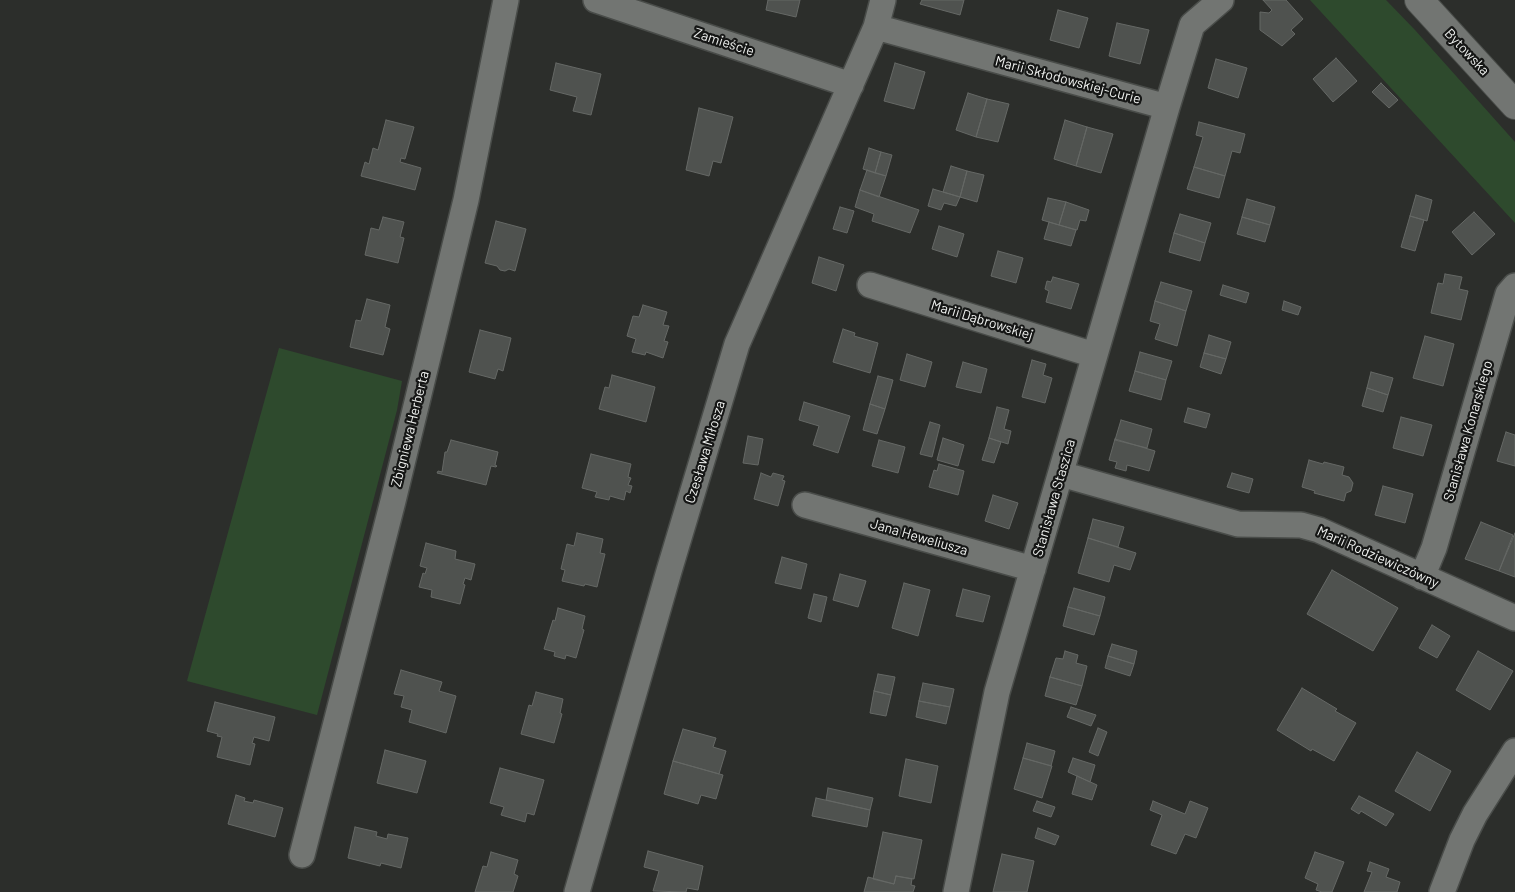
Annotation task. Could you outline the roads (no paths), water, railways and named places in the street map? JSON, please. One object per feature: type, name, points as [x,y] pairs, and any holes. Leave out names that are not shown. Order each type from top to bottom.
[{"type":"street","name":"Zbigniewa Herberta","points":[[302,855],[393,501],[466,200],[506,0]]},
{"type":"street","name":"Zamieście","points":[[596,0],[852,85]]},
{"type":"street","points":[[876,27],[883,0]]},
{"type":"street","points":[[1167,107],[1192,25],[1221,0]]},
{"type":"street","name":"Bytowska","points":[[1419,0],[1515,105]]},
{"type":"street","name":"Czesława Miłosza","points":[[577,892],[669,571],[737,344],[876,27]]},
{"type":"street","name":"Marii Skłodowskiej-Curie","points":[[876,27],[1167,107]]},
{"type":"street","name":"Stanisława Staszica","points":[[956,892],[997,692],[1167,107]]},
{"type":"street","name":"Marii Dąbrowskiej","points":[[870,285],[1094,355]]},
{"type":"street","name":"Stanisława Konarskiego","points":[[1422,576],[1434,548],[1508,294],[1515,286]]},
{"type":"street","name":"Marii Rodziewiczówny","points":[[1061,474],[1238,524],[1301,525],[1319,530],[1515,618]]},
{"type":"street","name":"Jana Heweliusza","points":[[806,505],[1033,569]]},
{"type":"street","points":[[1442,892],[1462,840],[1475,814],[1515,751]]}]
